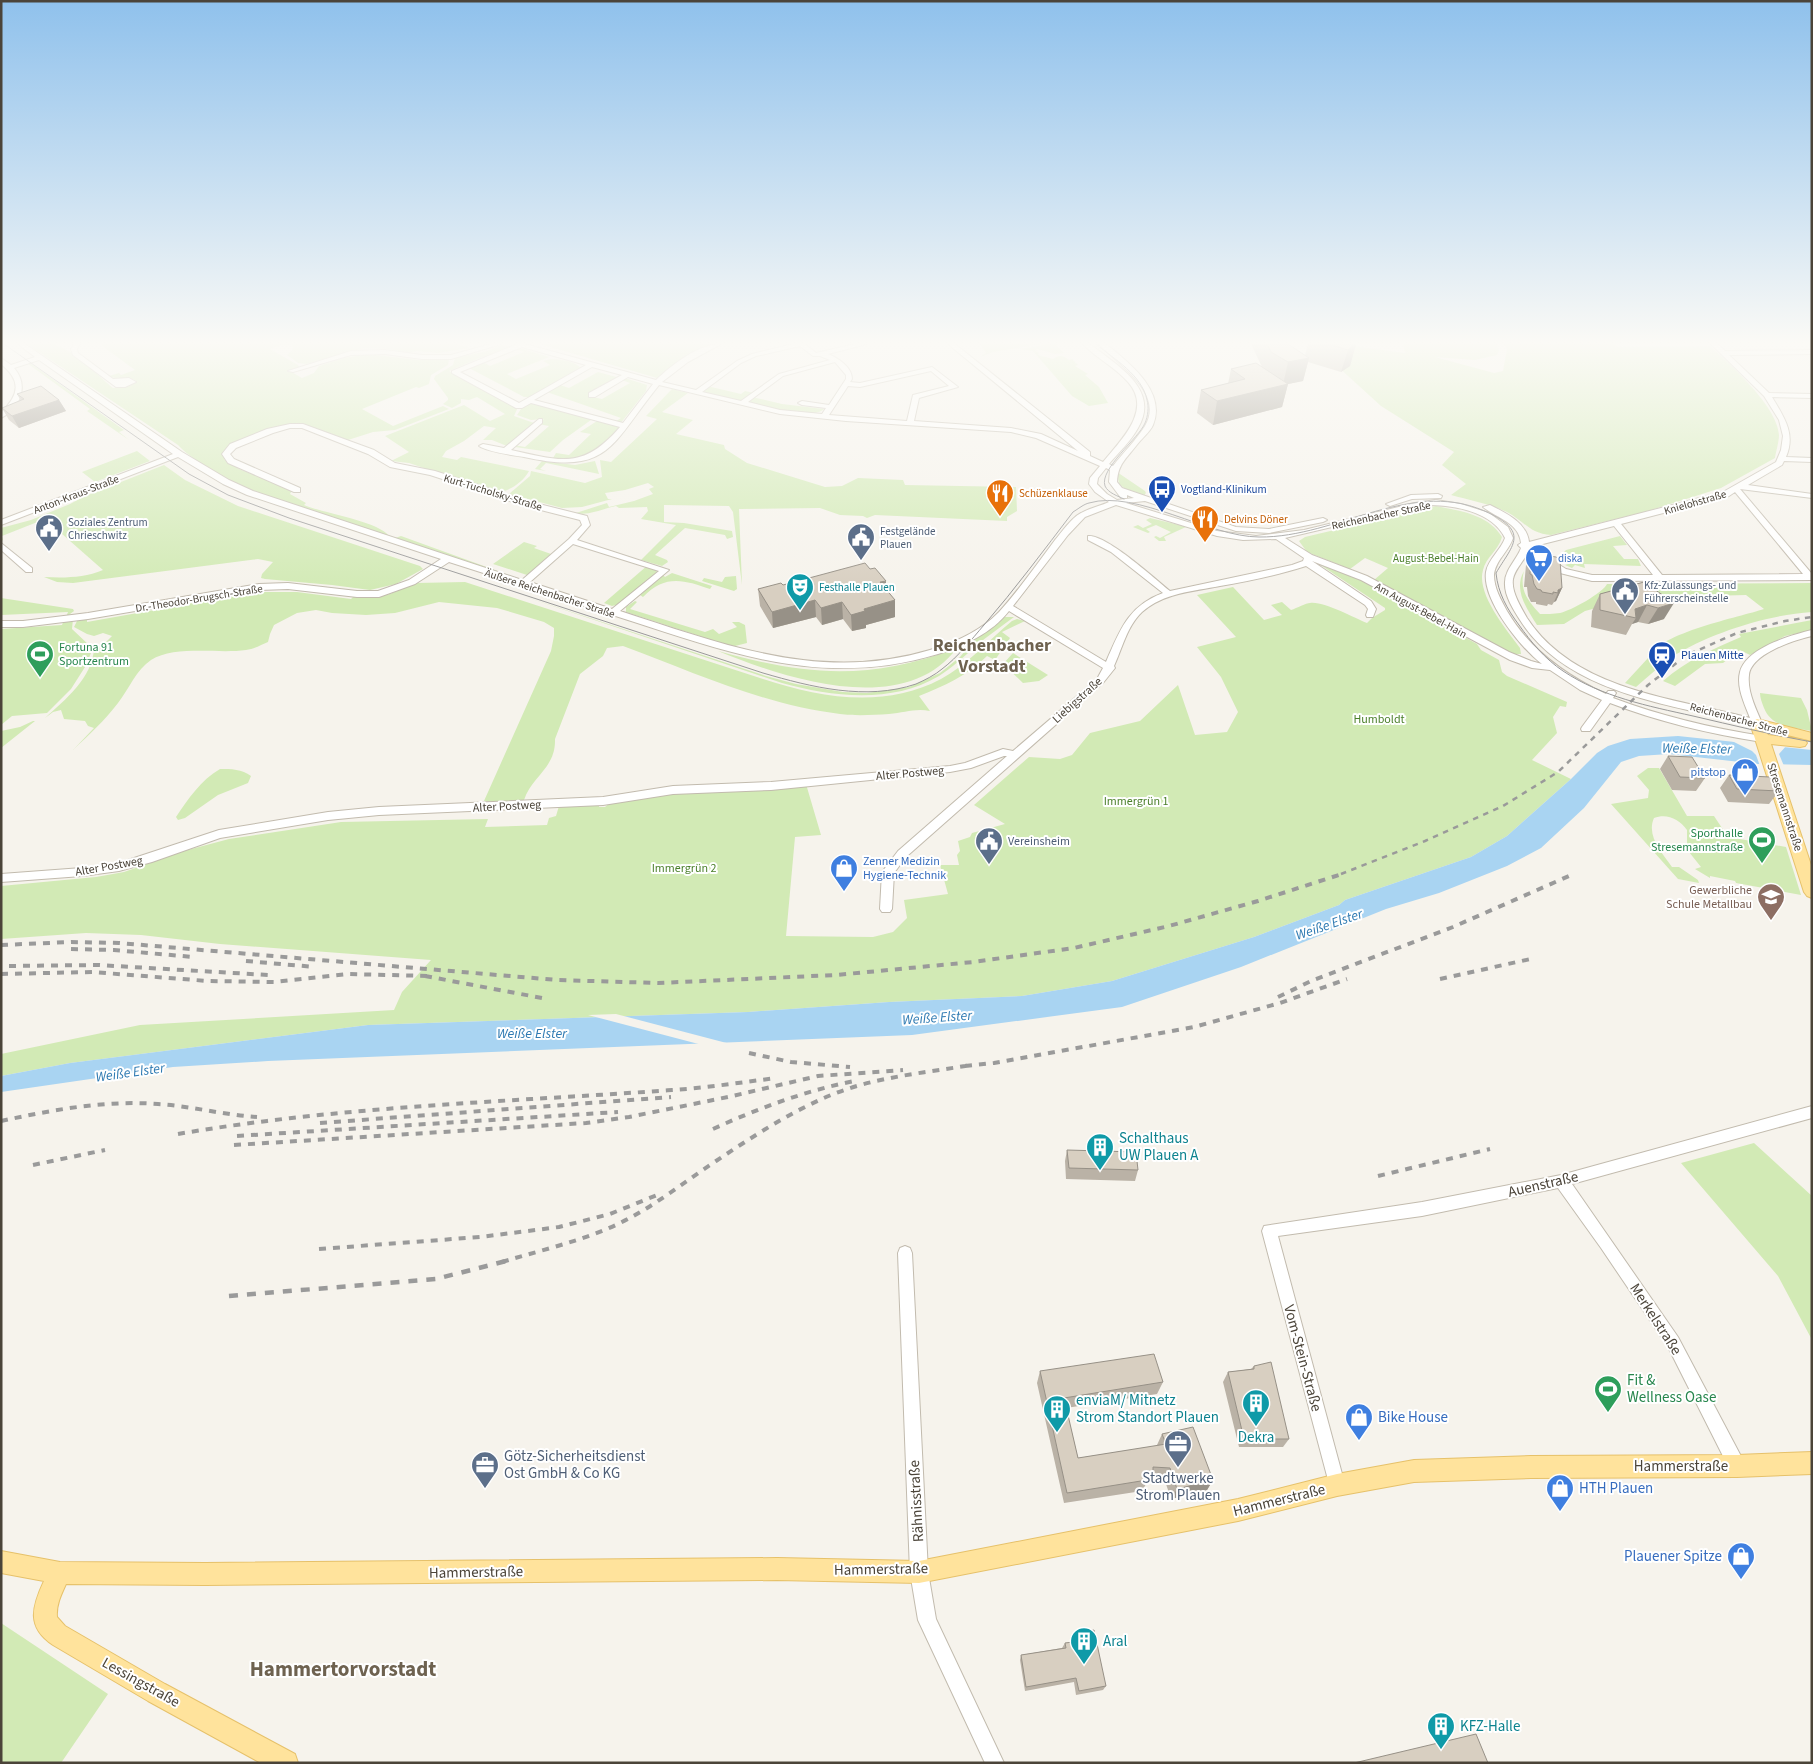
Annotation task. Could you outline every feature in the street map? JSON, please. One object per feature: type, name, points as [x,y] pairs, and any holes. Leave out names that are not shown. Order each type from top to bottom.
[{"type":"main road","name":"Reichenbacher Straße","points":[[1757,723],[1812,737]]},
{"type":"main road","name":"Stresemannstraße","points":[[1757,723],[1812,892]]},
{"type":"main road","name":"Reichenbacher Straße","points":[[1763,741],[1812,744]]},
{"type":"main road","name":"Hammerstraße","points":[[1,1562],[60,1573],[205,1574],[777,1569],[919,1572],[1238,1510],[1336,1485],[1414,1471],[1531,1466],[1737,1466],[1812,1463]]},
{"type":"main road","name":"Lessingstraße","points":[[60,1573],[51,1593],[44,1617],[47,1625],[96,1657],[286,1763]]},
{"type":"street","name":"Äußere Reichenbacher Straße","points":[[139,426],[179,454],[226,482],[250,493],[523,584],[724,648],[759,657],[807,665],[854,667],[907,660],[950,647],[990,625],[1008,607],[1073,524],[1122,502],[1144,499]]},
{"type":"street","name":"Kurt-Tucholsky-Straße","points":[[289,426],[270,431],[233,446],[226,454],[231,461],[244,468],[297,490]]},
{"type":"street","name":"Kurt-Tucholsky-Straße","points":[[304,426],[371,452],[394,465],[432,473],[519,502],[584,518],[586,525],[572,540]]},
{"type":"street","points":[[506,450],[533,426]]},
{"type":"street","points":[[483,446],[559,461],[580,460],[600,452],[624,426]]},
{"type":"street","points":[[958,426],[1011,430],[1038,436],[1114,469]]},
{"type":"street","points":[[1055,426],[1087,452],[1085,458]]},
{"type":"street","points":[[1136,426],[1103,465],[1093,480],[1093,484],[1100,492],[1144,512]]},
{"type":"street","points":[[1122,502],[1120,490],[1113,482],[1114,469],[1148,426]]},
{"type":"street","points":[[1785,426],[1787,436],[1782,459],[1812,460]]},
{"type":"street","name":"Anton-Kraus-Straße","points":[[1,523],[179,454]]},
{"type":"street","name":"Knielohstraße","points":[[1525,546],[1726,494],[1779,463],[1782,459]]},
{"type":"street","points":[[1739,488],[1812,496]]},
{"type":"street","points":[[1739,488],[1811,577]]},
{"type":"street","name":"Reichenbacher Straße","points":[[1120,490],[1226,527],[1269,530],[1411,498],[1434,495],[1479,504],[1503,515],[1520,528]]},
{"type":"street","points":[[1100,492],[1105,508],[1144,512]]},
{"type":"street","name":"Reichenbacher Straße","points":[[1144,512],[1233,537],[1279,537],[1413,506],[1434,503],[1471,509],[1489,516],[1506,530],[1509,541],[1493,565],[1490,573],[1493,593],[1514,629],[1535,654],[1550,667],[1573,682],[1607,699],[1663,717],[1763,741]]},
{"type":"street","points":[[1616,523],[1661,579]]},
{"type":"street","points":[[1520,528],[1549,541]]},
{"type":"street","points":[[1520,528],[1525,546]]},
{"type":"street","points":[[1269,530],[1368,603],[1372,609],[1370,615]]},
{"type":"street","points":[[1091,538],[1114,550],[1169,594]]},
{"type":"street","points":[[523,584],[572,540],[665,570],[612,613]]},
{"type":"street","points":[[1509,541],[1525,546],[1563,571],[1577,576],[1610,579],[1811,577]]},
{"type":"street","points":[[1,545],[29,570]]},
{"type":"street","name":"Reichenbacher Straße","points":[[1525,546],[1523,555],[1509,579],[1511,595],[1541,642],[1562,659],[1581,670],[1644,695],[1757,723]]},
{"type":"street","name":"Dr.-Theodor-Brugsch-Straße","points":[[1,624],[22,624],[88,616],[259,587],[288,586],[357,594],[379,594],[413,581],[448,558]]},
{"type":"street","name":"Liebigstraße","points":[[886,909],[888,872],[902,854],[1100,681],[1110,668],[1122,636],[1138,612],[1156,599],[1169,594],[1295,567],[1311,560]]},
{"type":"street","name":"Am August-Bebel-Hain","points":[[1311,560],[1364,578],[1467,635],[1534,666],[1550,667]]},
{"type":"street","points":[[1008,607],[1110,668]]},
{"type":"street","points":[[1757,723],[1745,684],[1744,672],[1746,667],[1773,647],[1798,636],[1812,633]]},
{"type":"street","points":[[1586,729],[1604,706],[1616,685]]},
{"type":"street","name":"Alter Postweg","points":[[1,878],[82,872],[118,867],[148,859],[219,834],[328,816],[379,811],[603,801],[672,790],[771,786],[938,771],[967,766],[1003,752],[1015,755]]},
{"type":"street","name":"Auenstraße","points":[[1269,1231],[1422,1209],[1560,1181],[1812,1112]]},
{"type":"street","name":"Merkelstraße","points":[[1560,1181],[1606,1243],[1673,1342],[1737,1466]]},
{"type":"street","name":"Vom-Stein-Straße","points":[[1269,1231],[1336,1485]]},
{"type":"street","name":"Rähnisstraße","points":[[905,1253],[919,1572],[927,1620],[995,1763]]},
{"type":"green space","points":[[109,426],[119,426],[124,430],[119,432],[129,440]]},
{"type":"green space","points":[[150,426],[281,426],[224,452],[224,459],[239,469],[292,490],[290,494],[306,503],[304,505],[374,526],[389,536],[293,506],[246,488],[202,464]]},
{"type":"green space","points":[[310,426],[404,426],[395,430],[373,432],[348,440]]},
{"type":"green space","points":[[410,426],[484,426],[464,441],[446,451],[442,457],[457,460],[461,457],[529,471],[512,488],[498,493],[409,463],[391,461],[409,452],[385,436]]},
{"type":"green space","points":[[486,426],[530,426],[507,446],[492,440],[483,440],[496,428]]},
{"type":"green space","points":[[549,426],[582,426],[550,452],[515,447],[511,449],[514,445],[525,447]]},
{"type":"green space","points":[[589,426],[619,427],[605,443],[591,454],[575,459],[553,458],[556,453],[569,455],[591,434],[580,432]]},
{"type":"green space","points":[[649,426],[685,426],[676,434],[724,445],[725,449],[747,463],[825,487],[842,486],[858,478],[903,480],[905,485],[1016,487],[1017,511],[1007,517],[1007,521],[875,515],[867,518],[863,516],[840,515],[820,508],[739,509],[742,585],[733,512],[729,506],[664,505],[664,522],[684,523],[732,531],[733,537],[727,539],[725,535],[685,528],[655,555],[667,560],[668,562],[662,566],[641,560],[676,525],[641,519],[648,511],[647,507],[619,508],[616,506],[590,513],[576,513],[607,503],[609,507],[653,494],[649,489],[654,487],[648,483],[625,490],[605,493],[608,499],[612,499],[582,507],[562,508],[509,494],[530,476],[531,471],[585,483],[602,477],[600,460],[611,462]]},
{"type":"green space","points":[[1413,426],[1777,426],[1779,435],[1775,458],[1721,488],[1648,511],[1551,535],[1532,530],[1500,509],[1451,495],[1466,484],[1442,465],[1454,452]]},
{"type":"green space","points":[[137,451],[150,461],[95,482],[82,472]]},
{"type":"green space","points":[[542,461],[575,465],[595,461],[599,474],[546,463],[540,469],[546,471],[535,469]]},
{"type":"green space","points":[[164,465],[185,480],[238,506],[420,566],[423,569],[396,584],[370,590],[261,578],[262,574],[273,562],[258,559],[73,583],[57,582],[44,577],[74,577],[89,575],[103,570],[45,519],[2,536],[3,540],[1,541],[1,528],[31,520]]},
{"type":"green space","points":[[1117,472],[1145,491],[1146,493],[1143,497],[1128,491],[1119,484]]},
{"type":"green space","name":"August-Bebel-Hain","points":[[1436,506],[1481,518],[1496,529],[1502,537],[1485,565],[1482,580],[1488,600],[1520,648],[1521,654],[1513,654],[1374,580],[1388,568],[1365,558],[1350,569],[1307,552],[1299,541],[1305,537]]},
{"type":"green space","points":[[1150,518],[1192,528],[1192,529],[1186,527],[1164,537],[1166,541],[1159,541],[1154,537],[1160,538],[1171,532],[1156,525],[1146,529],[1150,532],[1148,533],[1133,527],[1138,525],[1143,528],[1152,524],[1146,520]]},
{"type":"green space","points":[[401,536],[517,578],[395,538]]},
{"type":"green space","points":[[1620,536],[1627,545],[1613,546],[1624,559],[1638,559],[1641,566],[1584,564],[1585,568],[1575,565],[1572,568],[1565,565],[1577,561],[1564,552],[1566,550]]},
{"type":"green space","points":[[524,542],[537,546],[534,548],[554,555],[527,575],[493,564]]},
{"type":"green space","points":[[1319,564],[1364,581],[1477,644],[1481,650],[1499,660],[1502,672],[1507,676],[1567,702],[1566,707],[1560,706],[1553,717],[1557,733],[1532,760],[1571,779],[1507,836],[1471,857],[1345,900],[1339,905],[1254,937],[1112,981],[1022,996],[889,1002],[748,1012],[368,1025],[70,1063],[1,1076],[1,1054],[140,1025],[394,1010],[402,992],[431,960],[220,944],[141,935],[86,933],[1,939],[1,886],[96,877],[124,872],[184,851],[229,839],[341,822],[488,819],[485,827],[547,825],[549,818],[556,816],[559,806],[599,803],[599,807],[605,807],[610,803],[667,793],[806,784],[821,835],[795,837],[786,936],[873,937],[893,932],[907,918],[904,900],[948,894],[940,865],[959,865],[957,855],[960,851],[958,841],[970,837],[972,833],[1005,824],[974,805],[1029,757],[1060,759],[1072,755],[1090,733],[1140,721],[1178,685],[1195,735],[1227,732],[1238,712],[1221,677],[1197,647],[1236,637],[1197,595],[1233,587],[1264,620],[1282,615],[1271,605],[1282,602],[1291,610],[1308,603],[1316,603],[1339,610],[1367,623],[1385,610],[1385,608]]},
{"type":"green space","points":[[648,565],[656,570],[657,573],[620,604],[612,606],[604,603]]},
{"type":"green space","points":[[1524,571],[1524,590],[1540,614],[1560,613],[1571,609],[1593,597],[1607,584],[1812,583],[1812,612],[1758,621],[1704,640],[1672,657],[1636,687],[1625,683],[1656,648],[1668,640],[1701,627],[1764,609],[1746,595],[1634,598],[1585,611],[1564,624],[1537,625],[1526,606],[1521,592],[1521,578]]},
{"type":"green space","points":[[672,573],[712,586],[710,589],[692,583],[667,582],[651,590],[643,597],[640,595],[663,575],[665,577]]},
{"type":"green space","points":[[736,576],[737,589],[734,591],[702,581],[704,578],[722,582],[725,577]]},
{"type":"green space","points":[[465,582],[785,686],[830,695],[852,697],[875,697],[897,694],[941,679],[969,660],[1012,621],[1017,619],[1025,621],[1002,632],[1010,638],[995,660],[987,656],[963,675],[919,696],[930,711],[914,710],[889,714],[846,715],[812,710],[756,695],[702,677],[623,646],[607,648],[603,656],[580,674],[555,739],[552,757],[548,765],[532,784],[524,800],[516,803],[484,801],[551,651],[554,628],[544,622],[497,608],[439,602],[395,613],[366,615],[316,610],[297,613],[274,625],[268,642],[252,649],[184,651],[161,655],[151,660],[137,674],[122,698],[108,715],[73,750],[94,728],[88,726],[85,721],[64,719],[61,710],[53,712],[45,718],[77,687],[89,669],[94,648],[102,646],[112,636],[103,633],[94,636],[87,634],[74,627],[77,621],[87,619],[87,622],[244,594],[244,592],[264,590],[264,592],[297,592],[351,599],[354,596],[376,597],[390,594],[416,583]]},
{"type":"green space","points":[[523,596],[766,676],[796,684],[843,692],[867,693],[909,687],[940,673],[960,657],[974,640],[1005,617],[1014,617],[939,676],[921,685],[902,691],[862,695],[821,692],[782,683]]},
{"type":"green space","points":[[1,598],[73,609],[74,611],[66,617],[68,612],[1,615]]},
{"type":"green space","points":[[635,601],[637,602],[630,609],[705,632],[713,629],[719,634],[737,627],[732,622],[739,622],[745,625],[747,643],[735,646],[724,644],[626,612],[626,607]]},
{"type":"green space","name":"Fortuna 91 Sportzentrum","points":[[73,619],[72,629],[90,646],[91,653],[85,667],[71,689],[47,713],[12,716],[1,725],[1,629],[62,625],[64,620]]},
{"type":"green space","points":[[1812,620],[1812,630],[1785,636],[1750,655],[1740,650],[1723,663],[1705,664],[1675,686],[1663,681],[1691,661],[1741,637],[1739,634]]},
{"type":"green space","points":[[957,648],[934,670],[907,682],[875,687],[842,686],[809,681],[745,662],[718,651],[781,666],[838,671],[895,666],[925,659]]},
{"type":"green space","points":[[1013,653],[1048,675],[1039,681],[1023,683],[1003,664]]},
{"type":"green space","points":[[1760,693],[1801,698],[1807,710],[1812,731],[1784,726],[1772,719],[1764,708]]},
{"type":"green space","points":[[35,721],[1,748],[1,731],[20,727]]},
{"type":"green space","points":[[1648,768],[1659,768],[1687,816],[1714,816],[1728,837],[1786,847],[1801,895],[1736,883],[1735,881],[1710,876],[1710,878],[1695,869],[1701,867],[1689,852],[1687,830],[1684,826],[1672,818],[1664,816],[1654,818],[1652,831],[1656,844],[1664,856],[1672,867],[1679,867],[1698,880],[1699,883],[1678,879],[1611,804],[1648,798],[1649,790],[1637,776]]},
{"type":"green space","points":[[220,769],[232,769],[251,776],[248,783],[218,795],[185,818],[178,820],[176,817],[195,790]]},
{"type":"green space","points":[[1754,1143],[1812,1196],[1811,1338],[1778,1276],[1681,1163]]},
{"type":"green space","points":[[1,1623],[108,1694],[61,1763],[1,1763]]},
{"type":"water","name":"Weiße Elster","points":[[1678,736],[1812,750],[1812,765],[1758,764],[1669,754],[1639,756],[1621,762],[1584,808],[1541,848],[1507,866],[1439,893],[1386,909],[1241,967],[1122,1007],[912,1035],[268,1061],[173,1067],[1,1092],[1,1076],[70,1063],[368,1025],[748,1012],[889,1002],[1022,996],[1112,981],[1254,937],[1339,905],[1345,900],[1471,857],[1507,836],[1597,753],[1608,746],[1630,739]]},
{"type":"pier","points":[[1730,740],[1787,745],[1779,754],[1784,766],[1760,766],[1756,755],[1752,751]]},
{"type":"pier","points":[[616,1014],[738,1046],[710,1047],[588,1015]]},
{"type":"building","points":[[1531,553],[1556,557],[1560,560],[1562,588],[1558,590],[1558,593],[1542,592],[1537,589],[1530,574]]},
{"type":"building","points":[[865,563],[870,569],[875,568],[886,581],[880,582],[895,600],[851,615],[842,602],[821,608],[815,600],[772,612],[758,589],[781,583],[783,585]]},
{"type":"building","points":[[1644,582],[1674,603],[1658,608],[1647,605],[1635,609],[1636,618],[1600,610],[1600,594]]},
{"type":"building","points":[[1668,756],[1692,757],[1705,778],[1680,777]]},
{"type":"building","points":[[1729,775],[1770,777],[1779,791],[1737,789]]},
{"type":"building","points":[[1067,1150],[1136,1152],[1138,1170],[1069,1168]]},
{"type":"building","points":[[1154,1354],[1163,1382],[1064,1398],[1078,1458],[1166,1444],[1162,1434],[1193,1427],[1213,1480],[1177,1489],[1170,1468],[1153,1467],[1153,1473],[1146,1474],[1147,1480],[1067,1493],[1040,1371]]},
{"type":"building","name":"Dekra","points":[[1271,1362],[1289,1439],[1244,1439],[1228,1372],[1254,1369],[1254,1366]]},
{"type":"building","points":[[1094,1630],[1106,1686],[1079,1691],[1076,1678],[1026,1687],[1021,1655],[1066,1648],[1065,1643],[1082,1641],[1080,1633]]},
{"type":"building","name":"KFZ-Halle","points":[[1476,1734],[1488,1763],[1354,1763]]},
{"type":"tram line","points":[[121,426],[189,474],[228,495],[289,518],[763,673],[819,687],[858,692],[897,689],[916,684],[939,671],[953,659],[996,611],[1073,512],[1089,503],[1108,500],[1128,502],[1218,530],[1259,537],[1288,535],[1405,504],[1433,501],[1462,504],[1491,514],[1510,527],[1514,534],[1514,540],[1496,573],[1501,594],[1528,638],[1544,656],[1563,671],[1593,688],[1626,700],[1752,730],[1812,742]]},
{"type":"tram line","points":[[1124,499],[1108,491],[1105,486],[1105,479],[1113,463],[1143,426]]},
{"type":"railway","points":[[1341,874],[1425,841],[1503,806],[1558,772],[1648,685],[1687,655],[1737,633],[1785,621],[1812,617]]},
{"type":"railway","points":[[1,945],[71,942],[119,943],[557,980],[658,983],[836,975],[973,962],[1074,948],[1169,926],[1258,901],[1345,873]]},
{"type":"railway","points":[[1278,997],[1311,981],[1453,927],[1569,876]]},
{"type":"railway","points":[[71,949],[114,950],[193,957]]},
{"type":"railway","points":[[1440,979],[1535,958]]},
{"type":"railway","points":[[246,961],[315,967]]},
{"type":"railway","points":[[9,966],[98,965],[268,975]]},
{"type":"railway","points":[[1,974],[92,972],[208,981],[274,982],[348,974],[431,976]]},
{"type":"railway","points":[[425,976],[542,998]]},
{"type":"railway","points":[[965,1066],[994,1063],[1194,1027],[1280,1003],[1347,979]]},
{"type":"railway","points":[[749,1053],[791,1062],[850,1067]]},
{"type":"railway","points":[[502,1262],[577,1240],[620,1223],[657,1201],[772,1125],[831,1095],[882,1080],[971,1065]]},
{"type":"railway","points":[[234,1145],[586,1123],[629,1117],[728,1097],[818,1076],[903,1070]]},
{"type":"railway","points":[[178,1134],[301,1117],[362,1111],[685,1089],[777,1078]]},
{"type":"railway","points":[[713,1129],[782,1101],[854,1081]]},
{"type":"railway","points":[[320,1123],[671,1097]]},
{"type":"railway","points":[[1,1121],[59,1110],[118,1103],[170,1105],[257,1117]]},
{"type":"railway","points":[[237,1136],[618,1112]]},
{"type":"railway","points":[[1378,1176],[1490,1149]]},
{"type":"railway","points":[[33,1165],[105,1150]]},
{"type":"railway","points":[[319,1249],[480,1237],[559,1227],[610,1214],[662,1193]]},
{"type":"railway","points":[[229,1296],[436,1279],[506,1261]]},
{"type":"place","name":"Vogtland-Klinikum","points":[[1162,513]]},
{"type":"place","name":"Schüzenklause","points":[[1000,517]]},
{"type":"place","name":"Delvins Döner","points":[[1205,543]]},
{"type":"place","name":"Soziales Zentrum Chrieschwitz","points":[[49,552]]},
{"type":"place","name":"Festgelände Plauen","points":[[861,561]]},
{"type":"place","name":"diska","points":[[1539,582]]},
{"type":"place","name":"Festhalle Plauen","points":[[800,611]]},
{"type":"place","name":"Kfz-Zulassungs- und Führerscheinstelle","points":[[1625,615]]},
{"type":"place","name":"Fortuna 91 Sportzentrum","points":[[40,678]]},
{"type":"place","name":"Plauen Mitte","points":[[1662,679]]},
{"type":"place","name":"pitstop","points":[[1745,796]]},
{"type":"place","name":"Sporthalle Stresemannstraße","points":[[1762,864]]},
{"type":"place","name":"Vereinsheim","points":[[989,865]]},
{"type":"place","name":"Zenner Medizin Hygiene-Technik","points":[[844,892]]},
{"type":"place","name":"Gewerbliche Schule Metallbau","points":[[1771,921]]},
{"type":"place","name":"Schalthaus UW Plauen A","points":[[1100,1171]]},
{"type":"place","name":"Fit & Wellness Oase","points":[[1608,1413]]},
{"type":"place","name":"Dekra","points":[[1256,1427]]},
{"type":"place","name":"enviaM/ Mitnetz Strom Standort Plauen","points":[[1057,1433]]},
{"type":"place","name":"Bike House","points":[[1359,1441]]},
{"type":"place","name":"Stadtwerke Strom Plauen","points":[[1178,1468]]},
{"type":"place","name":"Götz-Sicherheitsdienst Ost GmbH & Co KG","points":[[485,1489]]},
{"type":"place","name":"HTH Plauen","points":[[1560,1512]]},
{"type":"place","name":"Plauener Spitze","points":[[1741,1580]]},
{"type":"place","name":"Aral","points":[[1084,1665]]},
{"type":"place","name":"KFZ-Halle","points":[[1441,1750]]},
{"type":"district","name":"Reichenbacher Vorstadt","points":[[992,655]]},
{"type":"district","name":"Hammertorvorstadt","points":[[343,1669]]},
{"type":"park label","name":"Humboldt","points":[[1379,719]]},
{"type":"park label","name":"Immergrün 1","points":[[1136,801]]},
{"type":"park label","name":"Immergrün 2","points":[[684,868]]}]
